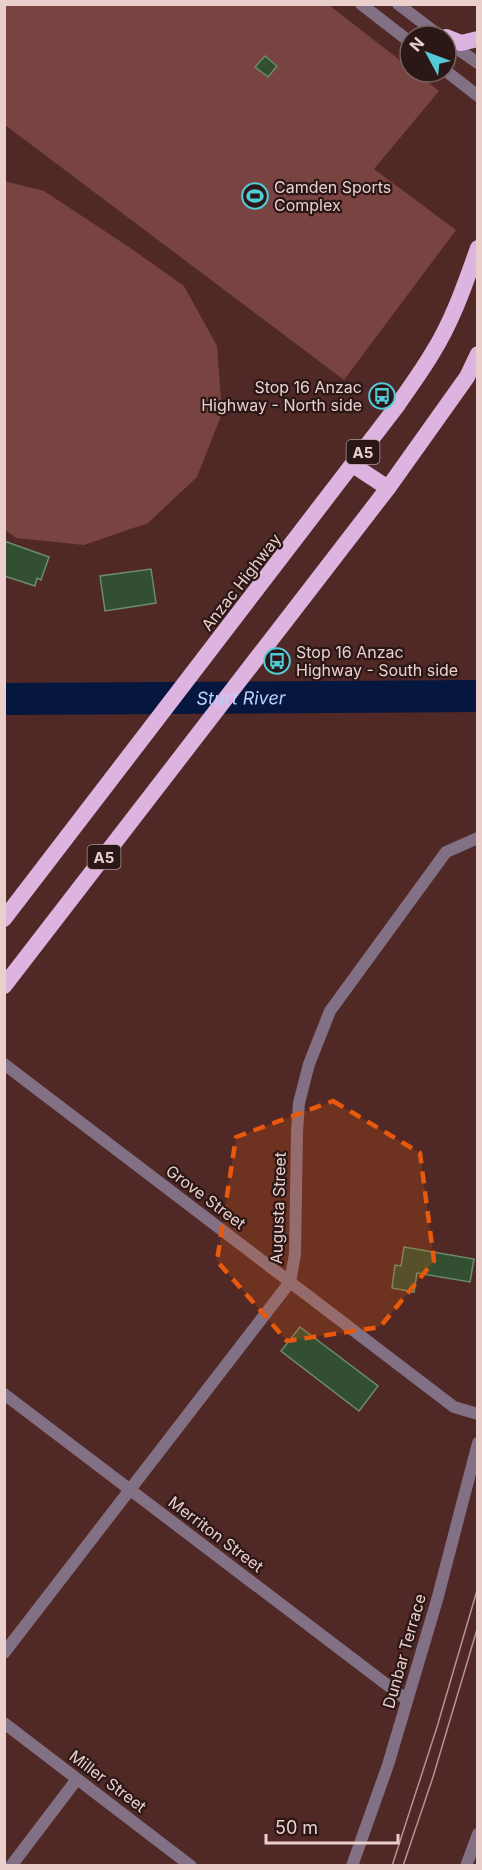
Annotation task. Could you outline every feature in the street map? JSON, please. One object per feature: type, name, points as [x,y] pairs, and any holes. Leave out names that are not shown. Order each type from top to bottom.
[{"type":"highway","points":[[458,42],[477,39]]},
{"type":"highway","name":"Anzac Highway","points":[[4,919],[397,406],[434,351],[461,295],[477,248]]},
{"type":"highway","name":"A5","points":[[4,986],[388,488],[467,376],[477,354]]},
{"type":"highway","points":[[353,465],[388,488]]},
{"type":"street","points":[[361,4],[398,33]]},
{"type":"street","points":[[398,4],[425,24]]},
{"type":"street","points":[[458,48],[477,63]]},
{"type":"street","points":[[458,81],[477,96]]},
{"type":"street","name":"Augusta Street","points":[[4,1653],[290,1282],[296,1254],[299,1103],[309,1064],[330,1011],[446,852],[477,838]]},
{"type":"street","name":"Grove Street","points":[[4,1064],[454,1407],[477,1414]]},
{"type":"street","name":"Merriton Street","points":[[4,1394],[407,1700]]},
{"type":"street","name":"Dunbar Terrace","points":[[352,1866],[388,1765],[437,1600],[477,1443]]},
{"type":"street","name":"Miller Street","points":[[4,1723],[191,1866]]},
{"type":"street","points":[[11,1866],[77,1779]]},
{"type":"street","points":[[466,1866],[477,1834]]},
{"type":"highlighted area","points":[[333,1101],[420,1153],[434,1261],[380,1327],[287,1341],[217,1261],[236,1137]]},
{"type":"shaded area","name":"Camden Sports Complex","points":[[4,5],[329,5],[398,59],[398,84],[430,84],[439,91],[374,169],[456,230],[344,380],[5,125]]},
{"type":"shaded area","points":[[4,181],[44,191],[184,286],[217,346],[222,413],[197,477],[148,523],[84,545],[16,538],[5,530]]},
{"type":"building","points":[[265,56],[277,66],[268,77],[255,67]]},
{"type":"building","points":[[4,541],[49,557],[41,580],[37,578],[35,586],[4,576]]},
{"type":"building","points":[[151,569],[156,603],[105,611],[100,576]]},
{"type":"building","points":[[404,1247],[474,1259],[470,1282],[417,1273],[414,1292],[392,1288],[395,1265],[401,1266]]},
{"type":"building","points":[[300,1327],[378,1386],[359,1411],[281,1351]]},
{"type":"waterway","name":"Sturt River","points":[[4,699],[478,696]]},
{"type":"tram line","points":[[392,1866],[437,1727],[478,1587]]},
{"type":"tram line","points":[[403,1866],[433,1777],[478,1626]]},
{"type":"place","name":"Camden Sports Complex","points":[[255,196]]},
{"type":"place","name":"Stop 16 Anzac Highway - North side","points":[[382,396]]},
{"type":"place","name":"Stop 16 Anzac Highway - South side","points":[[277,661]]}]
